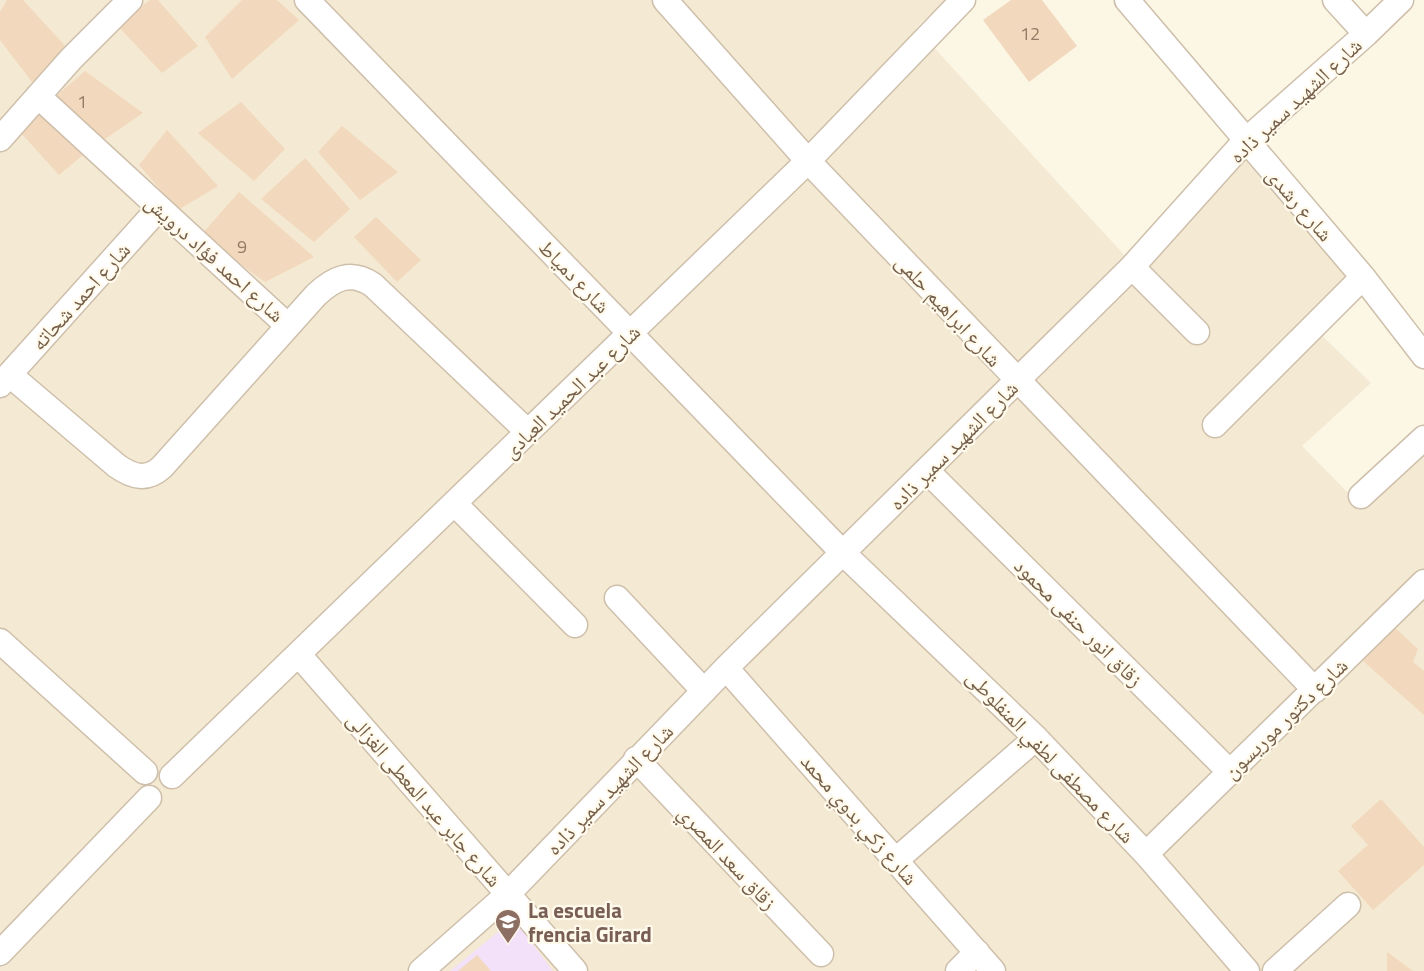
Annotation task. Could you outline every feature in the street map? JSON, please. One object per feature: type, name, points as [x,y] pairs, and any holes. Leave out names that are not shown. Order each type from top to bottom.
[{"type":"street","points":[[0,140],[38,96],[130,0]]},
{"type":"street","name":"شارع دمياط","points":[[307,0],[843,553]]},
{"type":"street","name":"شارع ابراهيم حلمى","points":[[665,0],[808,161],[1315,690]]},
{"type":"street","name":"شارع عبد الحميد العبادى","points":[[172,776],[808,161],[963,0]]},
{"type":"street","name":"شارع رشدى","points":[[1127,0],[1363,277],[1424,356]]},
{"type":"street","points":[[1335,0],[1366,34]]},
{"type":"street","name":"شارع الشهيد سمير ذاده","points":[[421,971],[508,894],[726,668],[1132,267],[1245,141],[1401,0]]},
{"type":"street","name":"شارع احمد فؤاد درويش","points":[[38,96],[288,326],[333,280],[343,277],[364,279],[528,432]]},
{"type":"street","name":"شارع احمد شحاته","points":[[5,380],[159,208]]},
{"type":"street","points":[[1132,267],[1197,332]]},
{"type":"street","points":[[1215,425],[1363,277]]},
{"type":"street","points":[[5,380],[124,471],[140,477],[148,476],[162,467],[288,326]]},
{"type":"street","points":[[1361,496],[1424,438]]},
{"type":"street","name":"زقاق انور حنفى محمود","points":[[927,471],[1230,772]]},
{"type":"street","points":[[454,504],[575,625]]},
{"type":"street","name":"شارع مصطفى لطفي المنفلوطى","points":[[843,553],[1036,738],[1146,854],[1247,971]]},
{"type":"street","name":"شارع دكتور موريسون","points":[[1146,854],[1424,582]]},
{"type":"street","points":[[617,598],[704,691]]},
{"type":"street","points":[[0,641],[145,772]]},
{"type":"street","name":"شارع جابر عبد المعطى الغزالى","points":[[299,655],[575,971]]},
{"type":"street","name":"شارع زكي بدوي محمد","points":[[726,668],[993,971]]},
{"type":"street","points":[[896,860],[1036,738]]},
{"type":"street","name":"زقاق سعد المصري","points":[[636,759],[821,954]]},
{"type":"street","points":[[159,766],[172,776],[174,785],[170,794],[163,799],[149,798],[141,789],[145,772],[159,766]]},
{"type":"street","points":[[0,953],[149,798]]},
{"type":"street","points":[[1275,971],[1348,905]]},
{"type":"street","points":[[958,971],[977,952]]},
{"type":"shaded area","points":[[0,0],[945,0],[916,28],[1126,257],[1240,139],[1356,274],[1308,322],[1371,383],[1302,446],[1356,501],[1424,445],[1424,570],[1417,577],[1424,584],[1424,971],[0,971]]},
{"type":"shaded area","name":"La escuela frencia Girard","points":[[514,919],[553,971],[450,971]]},
{"type":"building","points":[[7,0],[23,0],[67,48],[32,82],[0,40],[0,12]]},
{"type":"building","points":[[150,0],[158,0],[198,46],[162,73],[117,25]]},
{"type":"building","points":[[242,0],[277,0],[299,20],[232,79],[205,37]]},
{"type":"building","points":[[1011,0],[1042,0],[1077,46],[1029,82],[983,20]]},
{"type":"building","points":[[85,71],[143,113],[102,141],[55,97]]},
{"type":"building","points":[[241,102],[285,149],[254,181],[198,133]]},
{"type":"building","points":[[40,114],[84,154],[59,175],[21,133]]},
{"type":"building","points":[[342,126],[398,172],[360,200],[318,152]]},
{"type":"building","points":[[167,130],[218,186],[178,210],[139,165]]},
{"type":"building","points":[[305,158],[350,209],[314,242],[261,199]]},
{"type":"building","points":[[239,192],[314,257],[265,282],[201,235]]},
{"type":"building","points":[[376,217],[421,260],[397,282],[354,237]]},
{"type":"building","points":[[1394,627],[1418,649],[1413,662],[1424,671],[1424,715],[1363,661]]},
{"type":"building","points":[[1381,799],[1424,847],[1424,865],[1373,910],[1338,871],[1368,845],[1351,826]]},
{"type":"building","points":[[1387,952],[1413,971],[1387,971]]},
{"type":"building","points":[[477,955],[491,971],[458,971]]},
{"type":"place","name":"La escuela frencia Girard","points":[[508,945]]}]
